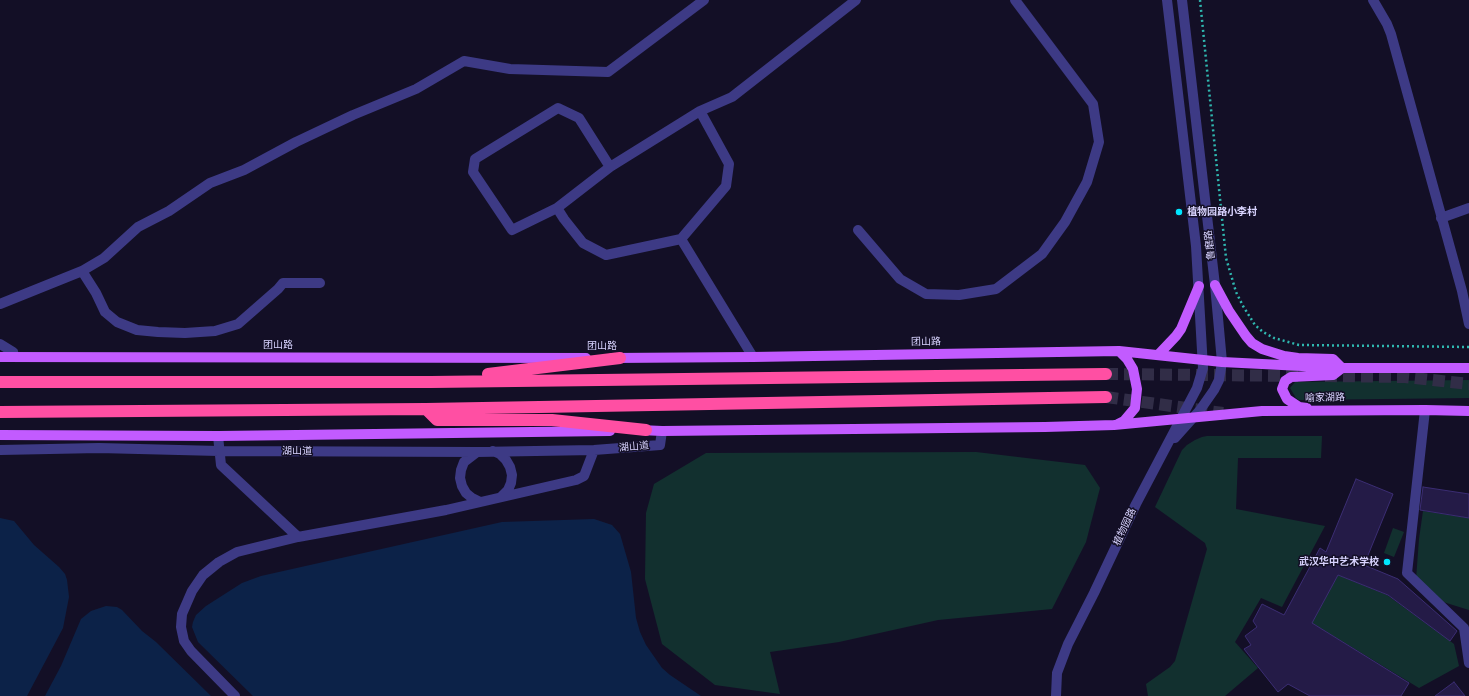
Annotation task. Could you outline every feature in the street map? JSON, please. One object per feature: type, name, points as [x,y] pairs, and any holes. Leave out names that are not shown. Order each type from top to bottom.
[{"type":"highway","points":[[432,382],[620,358]]},
{"type":"highway","points":[[0,382],[432,382],[1106,374]]},
{"type":"highway","points":[[0,378],[18,381]]},
{"type":"highway","points":[[0,412],[426,409],[1106,398]]},
{"type":"highway","points":[[426,409],[437,420],[552,420],[646,430]]},
{"type":"main road","points":[[1215,285],[1240,328],[1252,342],[1262,349],[1284,356],[1298,358],[1333,359],[1342,368]]},
{"type":"main road","points":[[1158,355],[1181,329],[1199,286]]},
{"type":"main road","points":[[1114,425],[1124,421],[1135,408],[1137,389],[1133,368],[1127,358],[1119,351]]},
{"type":"main road","name":"团山路","points":[[0,356],[620,358],[1119,351],[1203,360]]},
{"type":"main road","points":[[1203,360],[1342,368],[1469,368]]},
{"type":"main road","points":[[1314,410],[1299,407],[1287,399],[1282,389],[1284,381],[1291,377],[1333,375],[1342,368]]},
{"type":"main road","name":"喻家湖路","points":[[1181,419],[1262,411],[1469,411]]},
{"type":"main road","points":[[0,435],[218,436],[1114,425],[1181,419]]},
{"type":"street","points":[[0,304],[82,271],[104,258],[138,227],[169,210],[210,183],[244,170],[296,142],[353,115],[416,89],[464,61],[510,69],[608,72],[704,0]]},
{"type":"street","points":[[610,166],[579,118],[558,108],[475,158],[473,172],[512,230],[557,208],[610,166],[700,111],[732,97],[856,0]]},
{"type":"street","points":[[858,230],[900,279],[926,294],[958,295],[996,289],[1042,254],[1065,222],[1087,182],[1100,142],[1093,104],[1015,0]]},
{"type":"street","name":"鲁磨路","points":[[1167,0],[1196,246],[1203,360]]},
{"type":"street","name":"鲁磨路","points":[[1166,448],[1208,400],[1218,380],[1222,362],[1215,285],[1182,0]]},
{"type":"street","points":[[1372,0],[1387,24],[1391,34],[1462,291],[1469,324]]},
{"type":"street","points":[[557,208],[583,243],[606,255],[680,238],[726,186],[729,164],[700,111]]},
{"type":"street","points":[[1441,218],[1469,208]]},
{"type":"street","points":[[680,238],[753,357]]},
{"type":"street","points":[[82,271],[96,293],[104,312],[117,322],[137,330],[158,332],[185,333],[215,331],[238,324],[283,283],[320,283]]},
{"type":"street","points":[[0,344],[13,352],[11,356]]},
{"type":"street","name":"植物园路","points":[[1056,696],[1057,673],[1068,644],[1136,504],[1200,382],[1203,360]]},
{"type":"street","points":[[1425,410],[1407,572],[1464,628],[1469,663]]},
{"type":"street","name":"湖山道","points":[[0,450],[99,448],[219,451],[477,452],[594,450],[660,445],[662,431]]},
{"type":"street","points":[[218,436],[221,465],[298,537]]},
{"type":"street","points":[[235,696],[191,651],[184,641],[181,621],[184,606],[203,575],[212,567],[227,557],[252,548],[298,537],[446,510],[579,479],[584,476],[594,450]]},
{"type":"street","points":[[493,451],[500,454],[506,460],[512,475],[508,490],[501,497]]},
{"type":"street","points":[[477,452],[464,462],[460,478],[466,493],[480,502]]},
{"type":"path","points":[[1200,0],[1226,258],[1236,292],[1255,325],[1263,332],[1274,338],[1299,345],[1469,347]]},
{"type":"green space","points":[[1469,380],[1469,398],[1299,400],[1290,388],[1295,382]]},
{"type":"green space","points":[[1207,436],[1322,436],[1321,458],[1238,458],[1236,509],[1325,526],[1282,607],[1261,598],[1235,642],[1258,668],[1225,696],[1148,696],[1146,684],[1170,667],[1175,661],[1207,549],[1205,543],[1155,507],[1182,450],[1195,440]]},
{"type":"green space","points":[[976,452],[1085,465],[1100,488],[1086,542],[1052,609],[938,620],[839,642],[770,652],[780,694],[715,685],[662,644],[645,579],[646,513],[654,484],[706,453]]},
{"type":"green space","points":[[1423,511],[1469,518],[1469,610],[1440,601],[1416,580]]},
{"type":"green space","points":[[1393,528],[1404,532],[1394,557],[1384,553]]},
{"type":"green space","points":[[1338,575],[1387,595],[1454,644],[1459,666],[1419,688],[1312,623]]},
{"type":"water","points":[[0,518],[14,521],[34,545],[59,567],[65,574],[67,580],[69,597],[63,628],[27,696],[0,696]]},
{"type":"water","points":[[594,519],[612,525],[620,534],[631,572],[636,618],[646,645],[662,668],[701,696],[253,696],[198,642],[192,627],[196,615],[206,606],[242,583],[261,576],[502,522]]},
{"type":"water","points":[[106,606],[117,607],[122,610],[142,631],[156,642],[211,696],[45,696],[61,666],[81,619],[91,611]]},
{"type":"building","points":[[1356,479],[1393,494],[1364,565],[1398,579],[1457,631],[1450,641],[1388,595],[1338,575],[1312,623],[1409,683],[1401,696],[1310,696],[1288,684],[1278,692],[1244,649],[1251,645],[1245,636],[1257,627],[1253,621],[1262,604],[1284,615],[1320,548],[1326,552]]},
{"type":"building","points":[[1423,487],[1469,494],[1469,518],[1420,510]]},
{"type":"building","points":[[1454,682],[1465,696],[1435,696]]},
{"type":"tunnel","points":[[1106,374],[1300,376]]},
{"type":"tunnel","points":[[1325,376],[1405,377],[1469,384]]},
{"type":"tunnel","points":[[1106,397],[1223,413]]},
{"type":"place","name":"植物园路小李村","points":[[1179,212]]},
{"type":"place","name":"武汉华中艺术学校","points":[[1387,562]]}]
